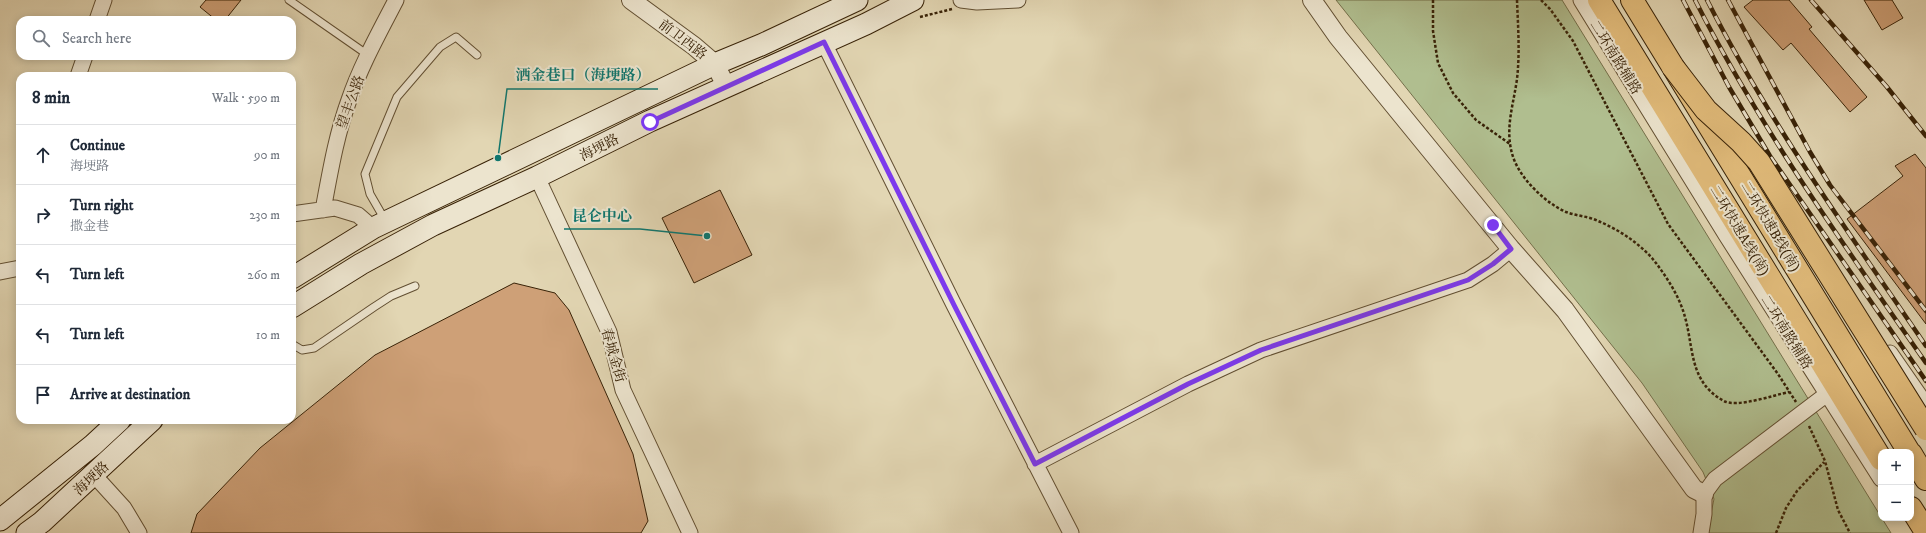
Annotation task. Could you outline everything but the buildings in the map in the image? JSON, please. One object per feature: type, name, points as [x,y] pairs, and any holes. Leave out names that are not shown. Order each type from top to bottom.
[{"type":"highway","name":"二环快速A线(南)","points":[[1600,0],[1878,455]]},
{"type":"highway","name":"二环快速B线(南)","points":[[1632,0],[1908,449]]},
{"type":"highway","points":[[1673,67],[1701,105],[1741,142],[1759,162],[1926,429]]},
{"type":"highway","name":"二环快速B线(南)","points":[[1914,460],[1926,479]]},
{"type":"highway","points":[[1914,513],[1926,532]]},
{"type":"main road","name":"海埂路","points":[[296,276],[379,225],[715,64],[761,45],[858,0]]},
{"type":"main road","name":"海埂路","points":[[296,305],[361,264],[433,225],[538,178],[726,86],[913,0]]},
{"type":"main road","name":"海埂路","points":[[0,520],[93,445],[116,424]]},
{"type":"main road","name":"海埂路","points":[[27,533],[42,522],[148,424]]},
{"type":"street","points":[[98,16],[104,0]]},
{"type":"street","name":"望丰公路","points":[[323,210],[338,135],[349,99],[368,55],[396,0]]},
{"type":"street","name":"前卫西路","points":[[631,0],[694,46],[715,64],[726,86]]},
{"type":"street","points":[[960,0],[977,2],[1018,0]]},
{"type":"street","points":[[1312,0],[1338,37],[1493,225],[1511,249],[1565,310],[1694,489],[1704,494]]},
{"type":"street","name":"二环南路辅路","points":[[1581,0],[1878,474]]},
{"type":"street","points":[[1644,0],[1704,98],[1811,240],[1926,405]]},
{"type":"street","points":[[824,42],[954,305],[1071,533]]},
{"type":"street","points":[[79,72],[84,60]]},
{"type":"street","name":"春城金街","points":[[538,178],[609,332],[624,390],[690,533]]},
{"type":"street","points":[[296,213],[335,208],[358,215],[379,225]]},
{"type":"street","points":[[1035,464],[1188,384],[1261,350],[1468,280],[1493,264],[1511,249]]},
{"type":"street","points":[[0,272],[16,269]]},
{"type":"street","points":[[1701,533],[1704,514],[1704,494],[1715,479],[1827,394]]},
{"type":"street","points":[[94,475],[124,508],[139,533]]},
{"type":"street","points":[[1908,521],[1915,533]]},
{"type":"lane","points":[[290,0],[368,55]]},
{"type":"lane","points":[[379,225],[366,174],[397,97],[440,47],[456,37],[477,55]]},
{"type":"lane","points":[[296,346],[302,350],[314,348],[374,307],[392,296],[415,286]]},
{"type":"path","points":[[1434,0],[1433,31],[1438,63],[1453,93],[1476,120],[1510,144]]},
{"type":"path","points":[[1517,0],[1517,78],[1509,124],[1510,144],[1516,162],[1527,181],[1547,200],[1567,212],[1597,220],[1641,246],[1656,264],[1674,290],[1685,315],[1694,365],[1698,376],[1709,390],[1725,401],[1740,403],[1789,392]]},
{"type":"path","points":[[1541,0],[1550,9],[1573,41],[1668,224],[1778,374],[1802,412],[1824,461],[1838,510],[1850,533]]},
{"type":"path","points":[[1776,533],[1786,508],[1793,496],[1824,461]]},
{"type":"green space","points":[[1336,0],[1562,0],[1878,512],[1878,521],[1884,521],[1891,533],[1707,533],[1714,499],[1703,472],[1642,383]]},
{"type":"railway","points":[[1683,0],[1729,87],[1770,156],[1926,381]]},
{"type":"railway","points":[[1695,0],[1720,48],[1775,140],[1834,230],[1926,363]]},
{"type":"railway","points":[[1707,0],[1731,45],[1783,133],[1839,219],[1926,346]]},
{"type":"railway","points":[[1728,0],[1810,152],[1830,185],[1926,311]]},
{"type":"railway","points":[[1811,0],[1887,87],[1926,136]]},
{"type":"place","name":"洒金巷口（海埂路）","points":[[498,158]]},
{"type":"place","name":"昆仑中心","points":[[707,236]]},
{"type":"route","points":[[650,122],[824,42],[954,305],[1035,464],[1188,384],[1261,350],[1468,280],[1493,264],[1511,249],[1493,225]]}]
